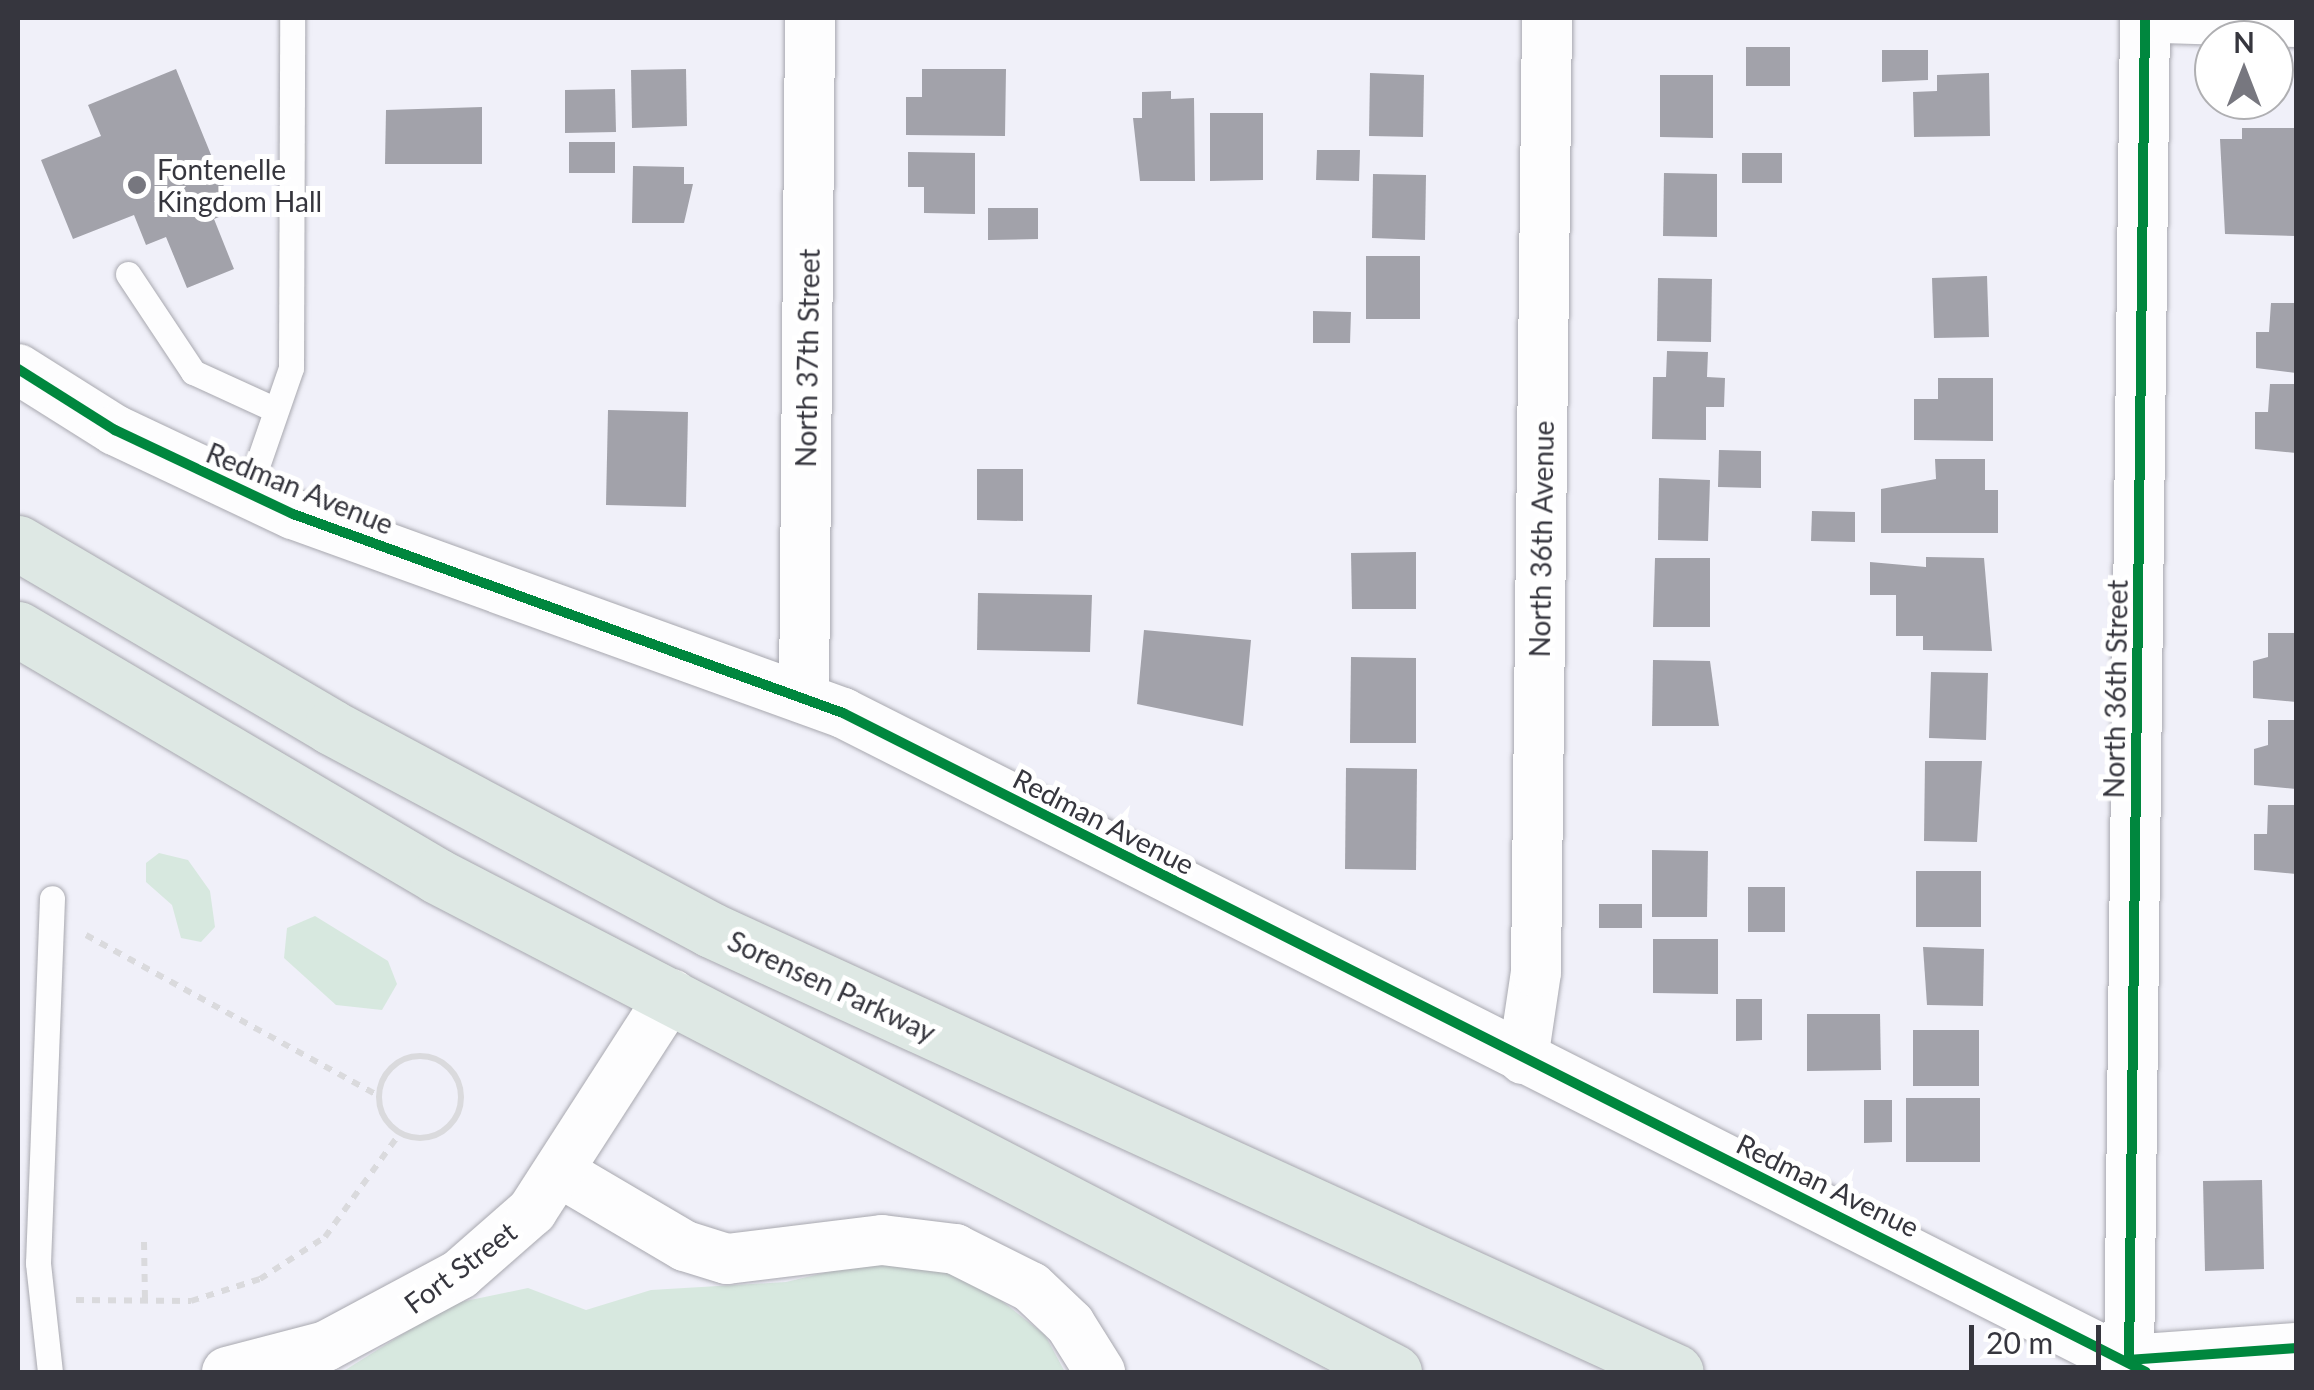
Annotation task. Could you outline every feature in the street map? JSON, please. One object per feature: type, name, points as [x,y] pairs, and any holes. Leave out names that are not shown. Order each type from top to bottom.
[{"type":"main road","name":"Sorensen Parkway","points":[[18,543],[348,736],[835,987],[1676,1372]]},
{"type":"main road","points":[[18,629],[437,876],[672,994],[1394,1372]]},
{"type":"main road","points":[[672,994],[721,968],[835,987]]},
{"type":"street","name":"North 37th Street","points":[[804,698],[810,18]]},
{"type":"street","name":"North 36th Avenue","points":[[1523,1059],[1536,972],[1547,18]]},
{"type":"street","name":"North 36th Street","points":[[2138,1366],[2145,18]]},
{"type":"street","points":[[2162,18],[2296,22]]},
{"type":"street","name":"Redman Avenue","points":[[18,369],[248,495],[804,698],[2138,1366]]},
{"type":"street","points":[[672,994],[561,1172],[684,1246],[727,1259],[882,1240],[956,1249],[1031,1287],[1070,1324],[1100,1372]]},
{"type":"street","name":"Fort Street","points":[[227,1372],[326,1346],[395,1316],[489,1249],[561,1172]]},
{"type":"street","points":[[2138,1366],[2296,1348]]},
{"type":"lane","points":[[248,495],[291,368],[292,18]]},
{"type":"lane","points":[[128,274],[192,372],[276,410]]},
{"type":"lane","points":[[50,1372],[40,1298],[52,898]]},
{"type":"path","points":[[52,898],[86,936],[378,1096],[400,1133]]},
{"type":"path","points":[[378,1096],[402,1059],[429,1056],[452,1070],[462,1096],[454,1122],[431,1137],[400,1133]]},
{"type":"path","points":[[40,1298],[145,1302],[220,1295],[302,1255],[400,1133]]},
{"type":"path","points":[[144,1242],[145,1302]]},
{"type":"shaded area","points":[[159,853],[188,860],[210,891],[215,927],[201,942],[181,938],[172,905],[146,882],[146,863]]},
{"type":"shaded area","points":[[315,916],[388,961],[397,984],[382,1010],[336,1005],[284,958],[287,928]]},
{"type":"shaded area","points":[[870,1262],[927,1264],[979,1283],[1045,1335],[1065,1372],[342,1372],[451,1304],[528,1288],[586,1310],[651,1290],[786,1282]]},
{"type":"building","points":[[1746,47],[1790,47],[1790,86],[1746,86]]},
{"type":"building","points":[[1882,50],[1928,50],[1928,80],[1882,82]]},
{"type":"building","name":"Fontenelle Kingdom Hall","points":[[176,69],[234,211],[214,219],[234,269],[187,288],[166,237],[146,245],[134,215],[73,239],[41,160],[101,136],[88,105]]},
{"type":"building","points":[[686,69],[687,126],[632,128],[631,70]]},
{"type":"building","points":[[922,69],[1006,69],[1005,136],[906,135],[906,97],[922,97]]},
{"type":"building","points":[[1370,73],[1424,75],[1423,137],[1369,136]]},
{"type":"building","points":[[1989,73],[1990,136],[1914,137],[1913,92],[1937,91],[1937,75]]},
{"type":"building","points":[[1660,75],[1713,75],[1713,138],[1660,137]]},
{"type":"building","points":[[615,89],[616,132],[565,133],[565,90]]},
{"type":"building","points":[[1171,91],[1171,99],[1194,98],[1195,181],[1140,181],[1133,118],[1142,118],[1142,92]]},
{"type":"building","points":[[482,107],[482,164],[385,164],[386,110]]},
{"type":"building","points":[[1210,113],[1263,113],[1263,180],[1210,181]]},
{"type":"building","points":[[2242,128],[2296,128],[2296,236],[2225,234],[2220,139],[2242,139]]},
{"type":"building","points":[[569,142],[615,142],[615,173],[569,173]]},
{"type":"building","points":[[1317,150],[1360,150],[1359,181],[1316,180]]},
{"type":"building","points":[[908,152],[975,153],[975,214],[924,213],[924,187],[908,187]]},
{"type":"building","points":[[1742,153],[1782,153],[1782,183],[1742,183]]},
{"type":"building","points":[[633,166],[684,167],[684,184],[693,184],[684,223],[632,223]]},
{"type":"building","points":[[1664,173],[1717,174],[1717,237],[1663,236]]},
{"type":"building","points":[[1373,174],[1426,175],[1425,240],[1372,238]]},
{"type":"building","points":[[988,208],[1038,208],[1038,239],[988,240]]},
{"type":"building","points":[[1366,256],[1420,256],[1420,319],[1366,319]]},
{"type":"building","points":[[1987,276],[1989,337],[1934,338],[1932,278]]},
{"type":"building","points":[[1658,278],[1712,279],[1711,342],[1657,341]]},
{"type":"building","points":[[2271,303],[2296,303],[2296,373],[2256,368],[2256,332],[2269,332]]},
{"type":"building","points":[[1313,311],[1351,312],[1350,343],[1313,343]]},
{"type":"building","points":[[1667,351],[1708,352],[1707,377],[1725,378],[1724,407],[1706,407],[1706,440],[1652,439],[1653,377],[1666,377]]},
{"type":"building","points":[[1938,378],[1993,378],[1993,441],[1914,440],[1914,399],[1938,399]]},
{"type":"building","points":[[2270,384],[2296,384],[2296,453],[2255,449],[2255,412],[2268,412]]},
{"type":"building","points":[[608,410],[688,412],[686,507],[606,505]]},
{"type":"building","points":[[1719,450],[1761,451],[1761,488],[1718,487]]},
{"type":"building","points":[[1935,459],[1985,459],[1985,490],[1998,490],[1998,533],[1881,533],[1881,489],[1936,479]]},
{"type":"building","points":[[977,469],[1023,469],[1023,521],[977,520]]},
{"type":"building","points":[[1659,478],[1710,480],[1708,541],[1658,540]]},
{"type":"building","points":[[1812,511],[1855,512],[1855,542],[1811,541]]},
{"type":"building","points":[[1416,552],[1416,609],[1352,609],[1351,553]]},
{"type":"building","points":[[1926,557],[1984,558],[1992,651],[1923,650],[1923,636],[1896,636],[1896,595],[1870,595],[1870,562],[1926,567]]},
{"type":"building","points":[[1655,558],[1710,558],[1710,627],[1653,627]]},
{"type":"building","points":[[978,593],[1092,595],[1090,652],[977,650]]},
{"type":"building","points":[[1144,630],[1251,640],[1243,726],[1137,704]]},
{"type":"building","points":[[2268,633],[2296,633],[2296,702],[2253,698],[2253,661],[2268,657]]},
{"type":"building","points":[[1351,657],[1416,658],[1416,743],[1350,743]]},
{"type":"building","points":[[1653,660],[1710,661],[1719,726],[1652,726]]},
{"type":"building","points":[[1931,672],[1988,673],[1986,740],[1929,738]]},
{"type":"building","points":[[2268,720],[2296,720],[2296,789],[2254,785],[2254,749],[2268,745]]},
{"type":"building","points":[[1925,761],[1982,761],[1977,842],[1924,841]]},
{"type":"building","points":[[1346,768],[1417,769],[1416,870],[1345,869]]},
{"type":"building","points":[[2268,805],[2296,805],[2296,874],[2254,870],[2254,834],[2267,834]]},
{"type":"building","points":[[1652,850],[1708,851],[1707,917],[1652,917]]},
{"type":"building","points":[[1916,871],[1981,871],[1981,927],[1916,927]]},
{"type":"building","points":[[1748,887],[1785,887],[1785,932],[1748,932]]},
{"type":"building","points":[[1599,904],[1642,904],[1642,928],[1599,928]]},
{"type":"building","points":[[1653,939],[1718,939],[1718,994],[1653,993]]},
{"type":"building","points":[[1923,947],[1984,949],[1983,1006],[1927,1005]]},
{"type":"building","points":[[1736,999],[1762,999],[1762,1040],[1736,1041]]},
{"type":"building","points":[[1807,1014],[1880,1014],[1881,1070],[1807,1071]]},
{"type":"building","points":[[1913,1030],[1979,1030],[1979,1086],[1913,1086]]},
{"type":"building","points":[[1906,1098],[1980,1098],[1980,1162],[1906,1162]]},
{"type":"building","points":[[1864,1100],[1892,1100],[1892,1142],[1864,1143]]},
{"type":"building","points":[[2262,1180],[2264,1269],[2205,1271],[2203,1181]]},
{"type":"cycle path","points":[[2145,18],[2129,1360],[2296,1348]]},
{"type":"cycle path","points":[[18,369],[115,430],[293,514],[843,713],[2146,1372]]},
{"type":"place","name":"Fontenelle Kingdom Hall","points":[[137,185]]}]
